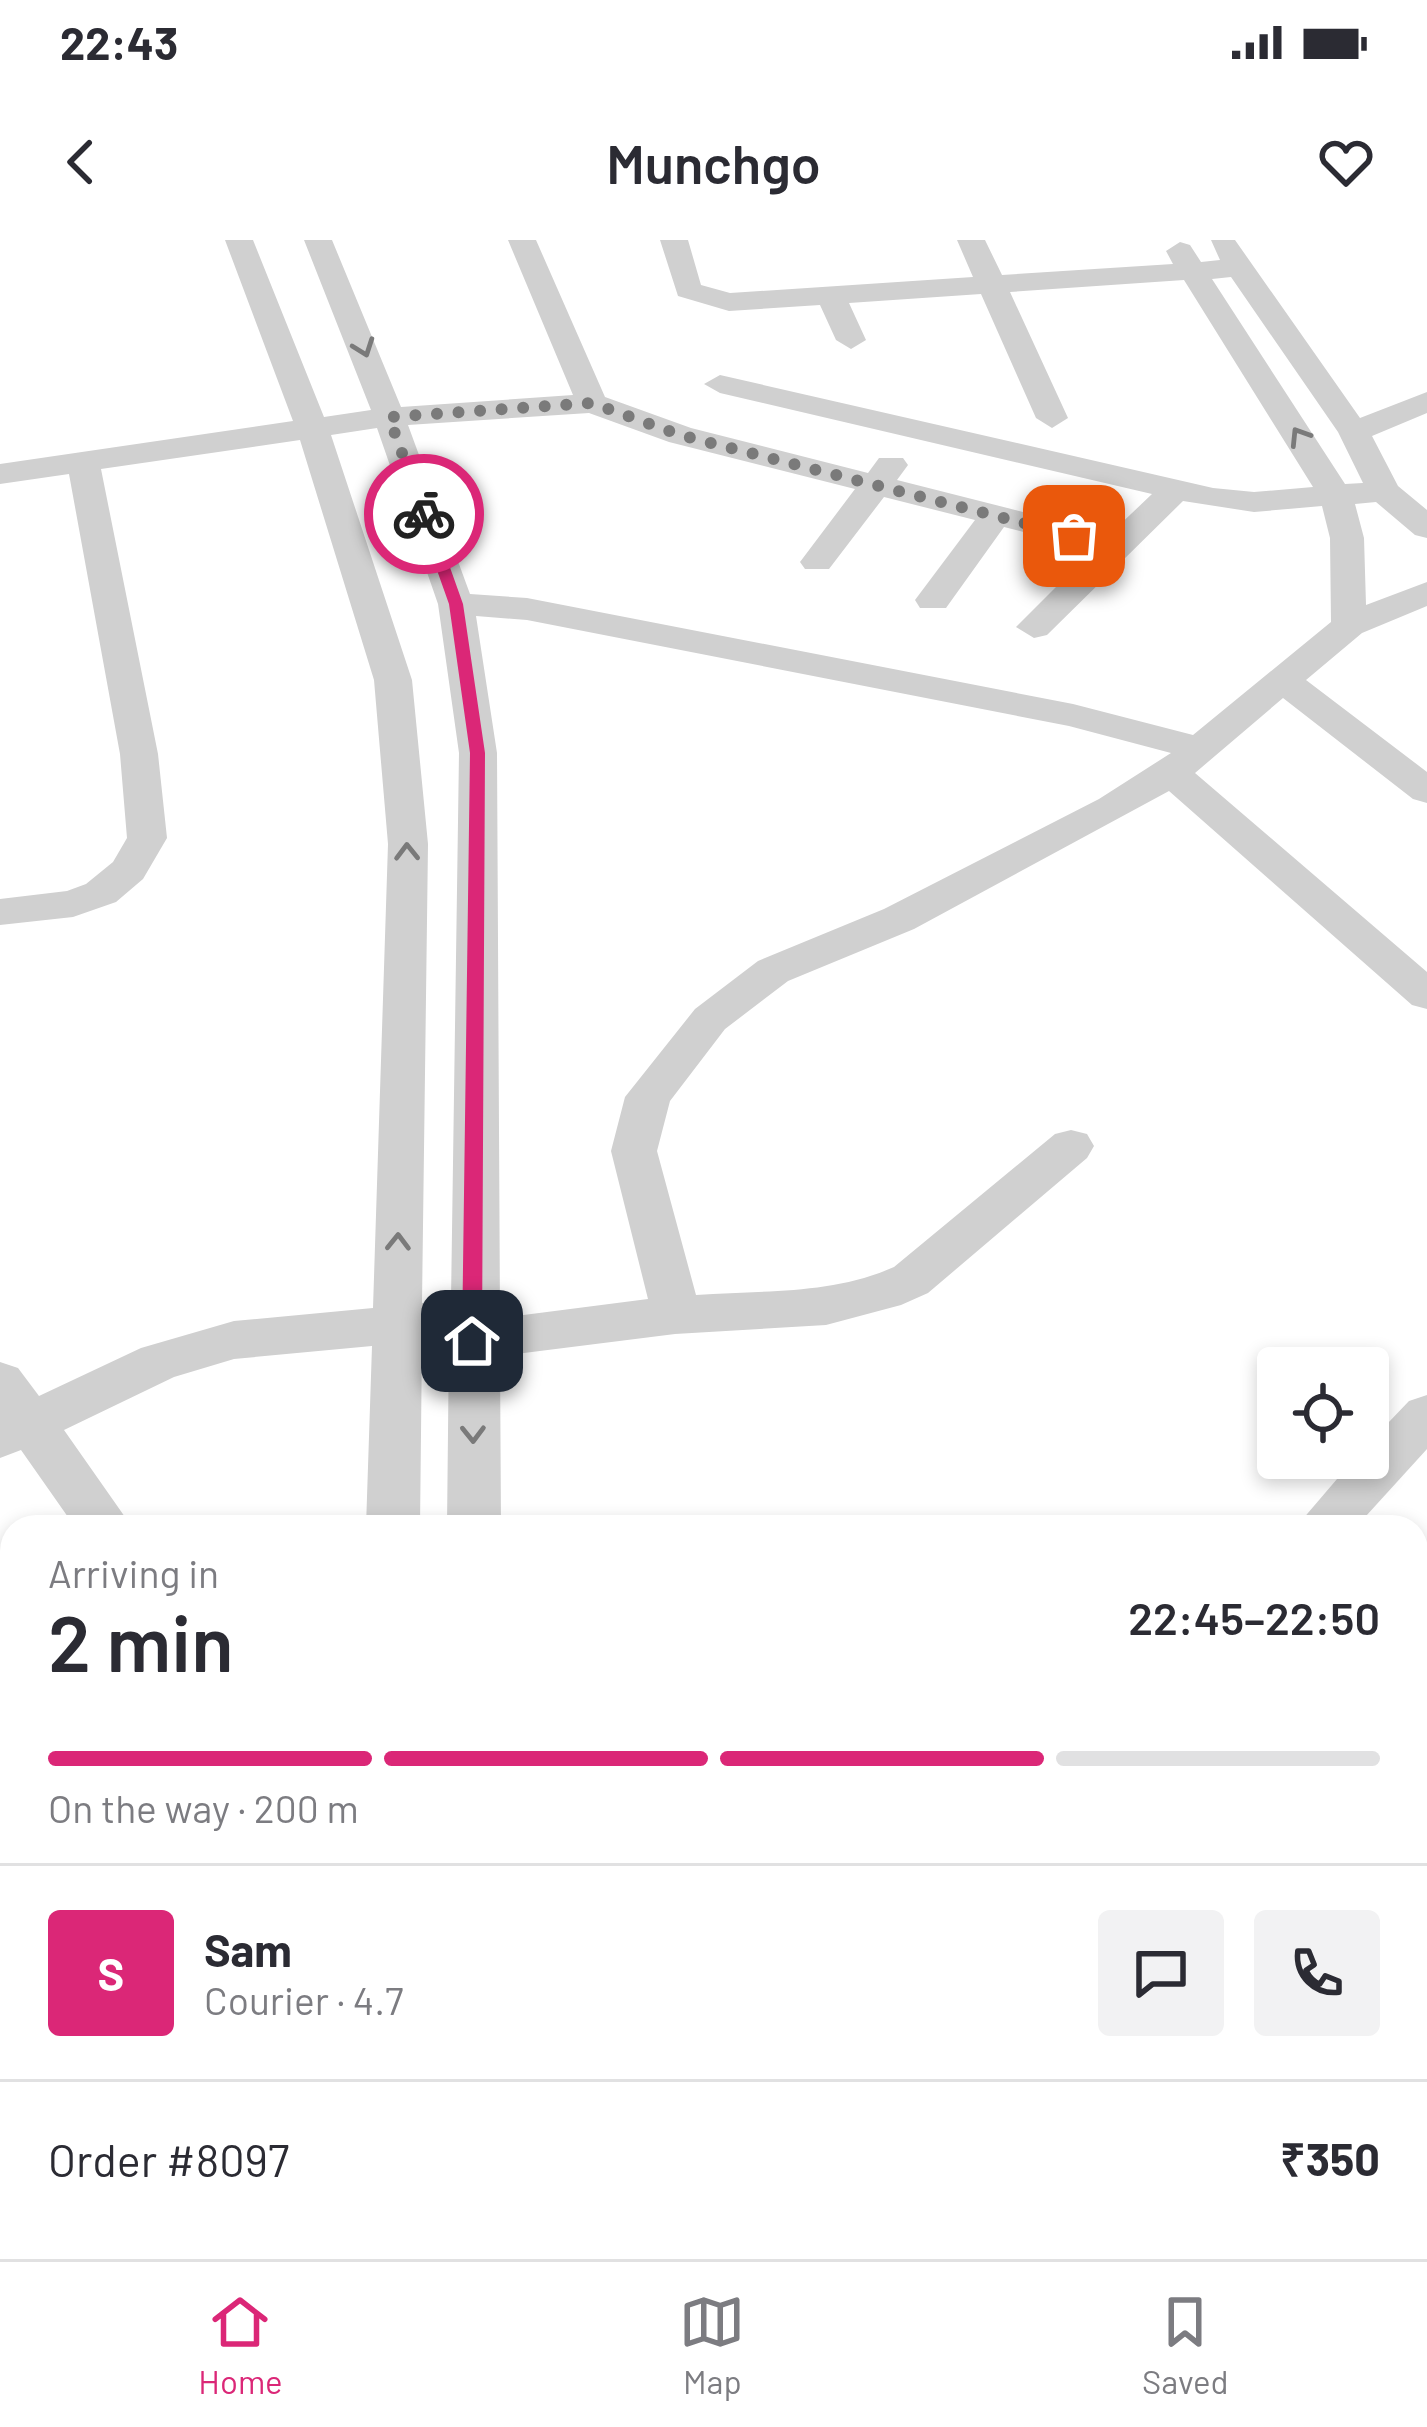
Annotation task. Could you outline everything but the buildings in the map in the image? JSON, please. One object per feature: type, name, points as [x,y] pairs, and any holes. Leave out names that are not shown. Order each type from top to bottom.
[{"type":"street","points":[[239,240],[312,428],[393,680],[408,844],[393,1515]]},
{"type":"street","points":[[319,240],[456,604],[478,753],[474,1515]]},
{"type":"street","points":[[522,240],[592,403]]},
{"type":"street","points":[[674,240],[688,290],[704,299],[993,286],[1238,268]]},
{"type":"street","points":[[970,240],[1052,418]]},
{"type":"street","points":[[1173,240],[1336,496],[1347,538],[1349,625]]},
{"type":"street","points":[[1221,240],[1354,432],[1384,491],[1427,528]]},
{"type":"street","points":[[831,295],[851,340]]},
{"type":"street","points":[[680,435],[731,371],[918,431],[1173,492],[1254,502],[1384,491]]},
{"type":"street","points":[[1354,432],[1427,402]]},
{"type":"street","points":[[0,474],[389,417],[592,403],[680,435],[1114,545]]},
{"type":"street","points":[[817,562],[918,431]]},
{"type":"street","points":[[0,911],[73,904],[101,893],[129,870],[147,838],[139,754],[82,462]]},
{"type":"street","points":[[1034,627],[1173,492]]},
{"type":"street","points":[[933,601],[996,515]]},
{"type":"street","points":[[676,1315],[634,1151],[648,1097],[710,1019],[773,971],[1004,867],[1186,761],[1349,625],[1424,598]]},
{"type":"street","points":[[456,604],[527,610],[1073,715],[1186,761],[1427,995]]},
{"type":"street","points":[[1283,680],[1427,791]]},
{"type":"street","points":[[95,1515],[9,1413],[234,1340],[396,1324],[472,1329],[848,1305],[911,1280],[1071,1146]]},
{"type":"street","points":[[1334,1515],[1427,1414]]},
{"type":"way so far","points":[[424,514],[389,417],[592,403],[680,435],[1074,536]]},
{"type":"route","points":[[424,514],[456,604],[478,753],[472,1341]]}]
